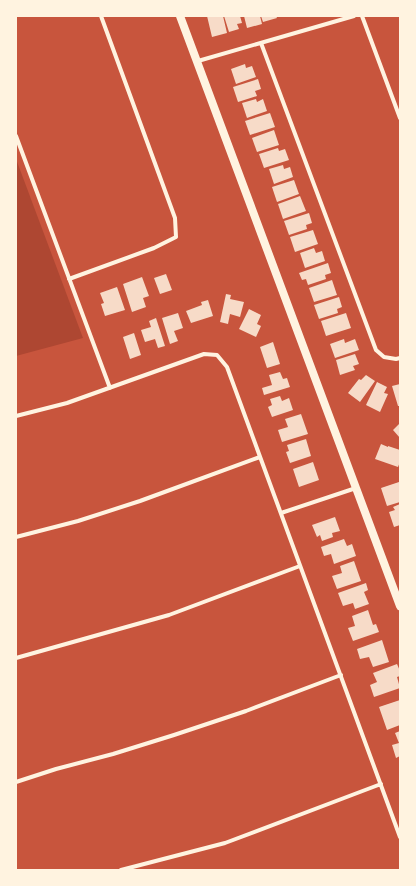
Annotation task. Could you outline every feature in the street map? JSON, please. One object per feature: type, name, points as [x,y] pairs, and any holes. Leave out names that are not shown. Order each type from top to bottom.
[{"type":"main road","points":[[180,16],[400,606]]},
{"type":"street","points":[[69,279],[154,248],[176,237],[175,218],[101,16]]},
{"type":"street","points":[[198,61],[354,16]]},
{"type":"street","points":[[362,16],[400,118]]},
{"type":"street","points":[[261,42],[376,350],[384,357],[396,359],[400,358]]},
{"type":"street","points":[[16,136],[110,388]]},
{"type":"street","points":[[16,416],[67,403],[204,354],[217,355],[227,367],[400,836]]},
{"type":"street","points":[[16,537],[78,521],[133,503],[260,457]]},
{"type":"street","points":[[280,513],[356,488]]},
{"type":"street","points":[[16,658],[169,615],[300,566]]},
{"type":"street","points":[[16,782],[189,730],[246,711],[341,675]]},
{"type":"street","points":[[121,870],[225,843],[381,784]]},
{"type":"shaded area","points":[[16,159],[83,338],[16,356]]},
{"type":"building","points":[[207,16],[223,16],[227,33],[212,37]]},
{"type":"building","points":[[224,16],[240,16],[242,23],[237,24],[239,29],[229,32]]},
{"type":"building","points":[[244,16],[260,16],[262,24],[247,28]]},
{"type":"building","points":[[261,16],[276,16],[277,18],[263,22]]},
{"type":"building","points":[[245,64],[246,68],[252,66],[256,77],[236,84],[231,69]]},
{"type":"building","points":[[258,79],[261,89],[255,91],[257,96],[238,102],[233,87]]},
{"type":"building","points":[[256,99],[257,102],[263,99],[267,111],[247,118],[242,103]]},
{"type":"building","points":[[270,113],[275,127],[250,135],[245,121]]},
{"type":"building","points":[[274,130],[279,145],[257,152],[252,138]]},
{"type":"building","points":[[278,148],[279,151],[285,149],[289,160],[264,168],[259,154]]},
{"type":"building","points":[[283,165],[284,169],[290,167],[293,177],[274,184],[269,169]]},
{"type":"building","points":[[294,180],[299,194],[277,202],[272,187]]},
{"type":"building","points":[[300,196],[306,211],[283,219],[278,204]]},
{"type":"building","points":[[309,213],[312,223],[306,225],[307,229],[289,235],[284,221]]},
{"type":"building","points":[[313,230],[318,244],[295,252],[290,237]]},
{"type":"building","points":[[314,248],[316,253],[322,251],[325,261],[305,268],[300,253]]},
{"type":"building","points":[[328,263],[331,273],[325,275],[326,279],[308,285],[306,279],[302,280],[299,273]]},
{"type":"building","points":[[166,274],[172,290],[160,294],[154,278]]},
{"type":"building","points":[[142,277],[149,296],[143,298],[146,307],[132,312],[123,284]]},
{"type":"building","points":[[332,280],[337,295],[314,302],[309,288]]},
{"type":"building","points":[[117,287],[125,310],[105,316],[101,304],[104,303],[100,293]]},
{"type":"building","points":[[226,294],[231,295],[230,299],[244,302],[240,317],[230,314],[228,324],[220,322]]},
{"type":"building","points":[[339,297],[342,307],[337,309],[338,313],[319,319],[314,305]]},
{"type":"building","points":[[208,300],[213,316],[191,323],[186,311],[202,305],[201,302]]},
{"type":"building","points":[[249,309],[261,315],[257,324],[261,326],[256,337],[239,329]]},
{"type":"building","points":[[178,313],[183,328],[174,331],[178,341],[170,344],[162,318]]},
{"type":"building","points":[[346,313],[351,328],[326,336],[321,321]]},
{"type":"building","points":[[156,318],[165,346],[158,348],[155,339],[145,342],[141,330],[151,327],[149,321]]},
{"type":"building","points":[[134,333],[141,355],[130,359],[123,337]]},
{"type":"building","points":[[344,339],[345,343],[355,339],[359,350],[335,358],[330,344]]},
{"type":"building","points":[[273,342],[280,364],[267,368],[260,347]]},
{"type":"building","points":[[355,354],[359,364],[353,366],[355,370],[340,375],[336,360]]},
{"type":"building","points":[[280,372],[283,379],[287,378],[290,387],[264,395],[262,388],[272,385],[269,375]]},
{"type":"building","points":[[366,375],[375,381],[360,402],[348,393],[359,379],[361,380]]},
{"type":"building","points":[[377,382],[387,387],[384,393],[388,394],[380,412],[366,405]]},
{"type":"building","points":[[400,384],[400,406],[398,406],[392,386]]},
{"type":"building","points":[[280,396],[282,401],[289,398],[293,410],[272,417],[268,407],[272,405],[270,399]]},
{"type":"building","points":[[301,414],[308,434],[282,442],[278,430],[288,427],[285,419]]},
{"type":"building","points":[[400,423],[400,438],[393,430]]},
{"type":"building","points":[[306,439],[311,456],[290,463],[286,452],[289,451],[287,445]]},
{"type":"building","points":[[381,444],[400,450],[400,462],[398,467],[375,459]]},
{"type":"building","points":[[313,462],[319,480],[299,487],[293,469]]},
{"type":"building","points":[[399,482],[400,502],[387,506],[381,488]]},
{"type":"building","points":[[400,504],[400,525],[394,527],[389,512],[395,510],[393,507]]},
{"type":"building","points":[[335,517],[340,531],[332,533],[333,537],[322,541],[320,535],[317,537],[312,525]]},
{"type":"building","points":[[344,539],[347,546],[352,544],[356,556],[334,564],[331,554],[324,556],[321,547]]},
{"type":"building","points":[[354,561],[361,581],[337,589],[332,576],[342,573],[340,566]]},
{"type":"building","points":[[366,583],[368,590],[364,592],[369,604],[355,609],[353,603],[343,606],[338,593]]},
{"type":"building","points":[[368,610],[373,625],[376,624],[379,632],[353,641],[348,628],[355,626],[352,616]]},
{"type":"building","points":[[382,640],[389,662],[373,667],[369,657],[360,659],[357,649]]},
{"type":"building","points":[[397,664],[400,671],[400,676],[397,677],[400,688],[374,697],[370,685],[377,682],[373,673]]},
{"type":"building","points":[[400,700],[400,725],[387,730],[379,707]]},
{"type":"building","points":[[400,731],[400,756],[396,758],[392,745],[399,743],[395,733]]}]
